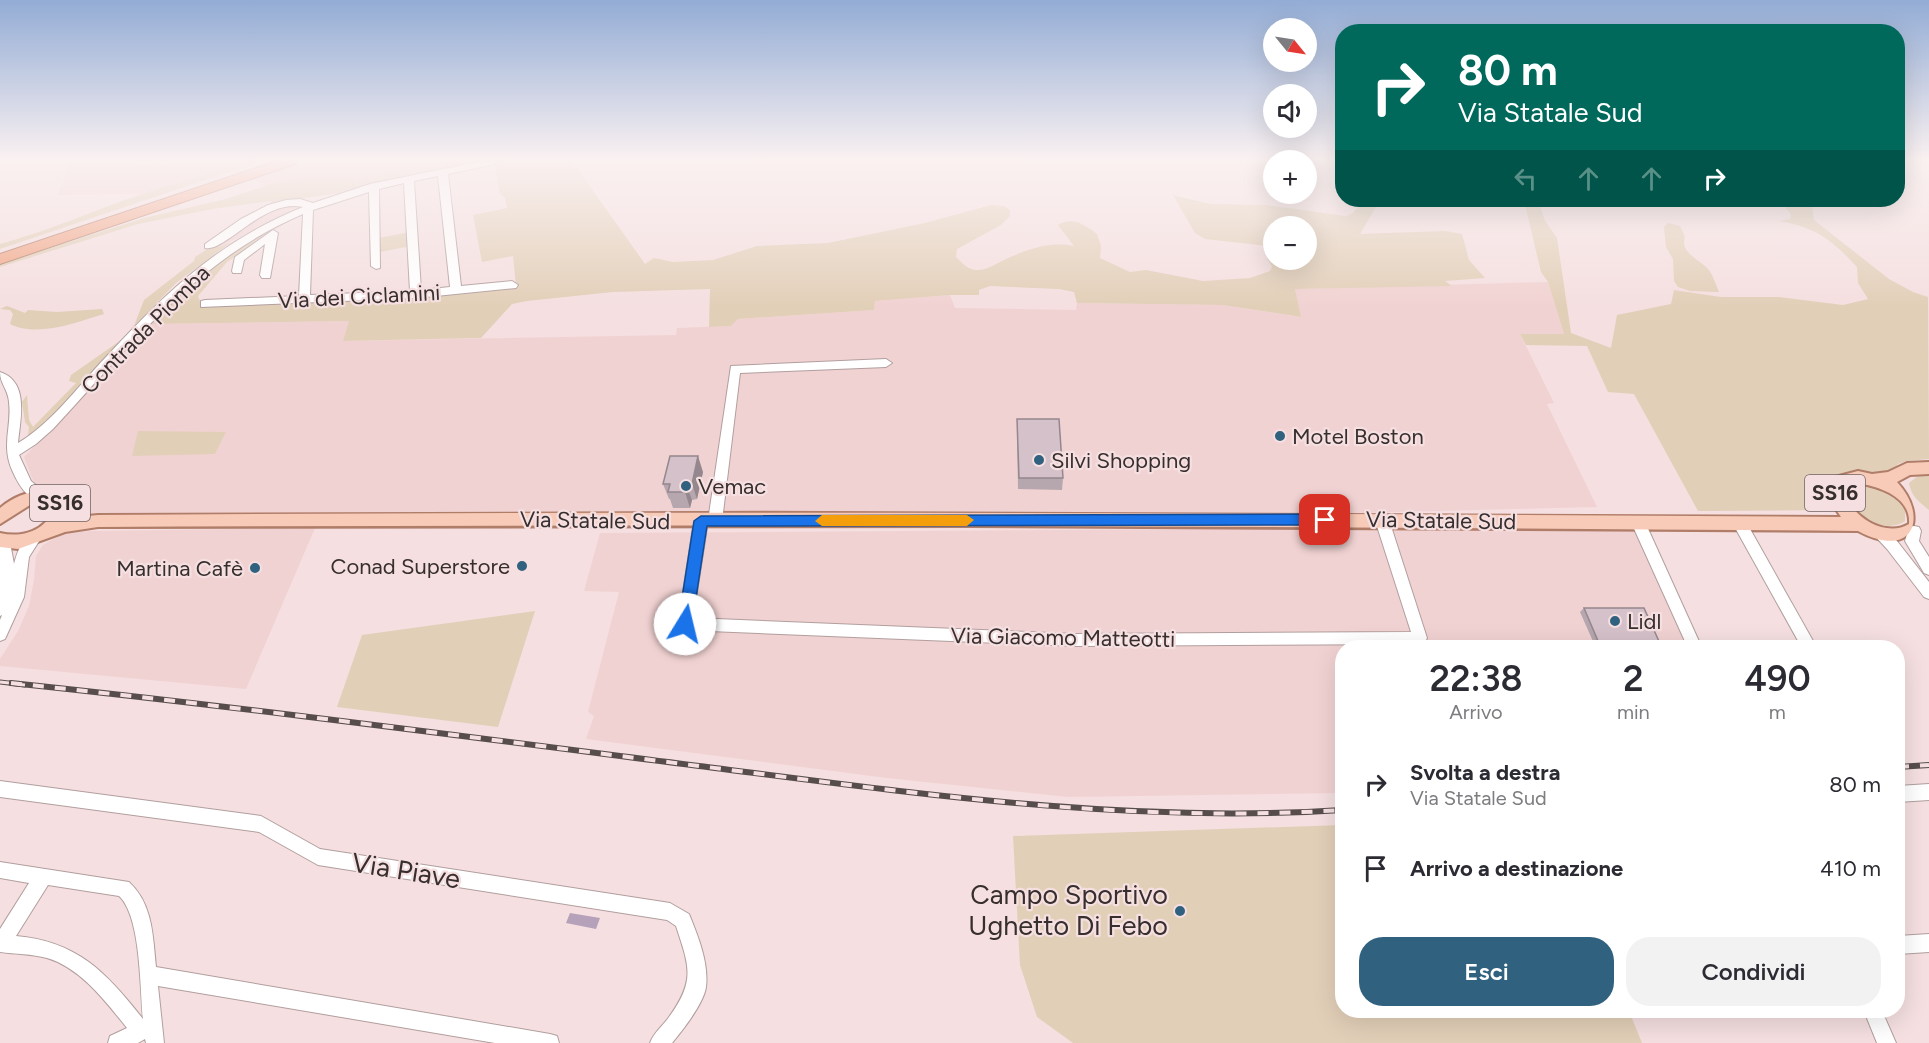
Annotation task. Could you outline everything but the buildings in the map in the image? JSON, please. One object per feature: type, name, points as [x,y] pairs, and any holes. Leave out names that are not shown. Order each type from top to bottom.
[{"type":"highway","points":[[0,253],[129,210]]},
{"type":"highway","points":[[0,259],[149,210]]},
{"type":"highway","points":[[78,234],[87,234],[168,210]]},
{"type":"main road","points":[[1870,478],[1891,478],[1907,470],[1929,468]]},
{"type":"main road","points":[[1905,496],[1902,481],[1907,470]]},
{"type":"main road","name":"SS16","points":[[1858,477],[1870,478],[1895,488],[1905,496],[1921,521],[1899,535],[1878,532],[1851,518],[1838,502],[1835,494],[1840,481],[1858,477]]},
{"type":"main road","name":"SS16","points":[[5,512],[27,500],[43,496],[51,497],[69,513],[98,521]]},
{"type":"main road","name":"Via Statale Sud","points":[[1810,523],[1831,518],[1838,502]]},
{"type":"main road","name":"SS16","points":[[40,534],[58,518],[62,507],[60,503]]},
{"type":"main road","name":"Via Statale Sud","points":[[98,521],[1382,520],[1861,524]]},
{"type":"main road","name":"SS16","points":[[0,540],[15,542],[65,525],[98,521]]},
{"type":"street","points":[[209,246],[270,210]]},
{"type":"street","name":"Contrada Piomba","points":[[12,453],[32,441],[49,426],[181,287],[238,243],[277,221],[308,210]]},
{"type":"street","points":[[237,271],[239,259],[309,210]]},
{"type":"street","points":[[304,299],[310,210]]},
{"type":"street","points":[[375,210],[376,266]]},
{"type":"street","points":[[411,210],[416,294]]},
{"type":"street","points":[[447,210],[456,291]]},
{"type":"street","points":[[266,275],[272,234]]},
{"type":"street","name":"Via dei Ciclamini","points":[[205,304],[416,294],[512,285]]},
{"type":"street","points":[[708,521],[735,369],[886,363]]},
{"type":"street","points":[[0,376],[10,386],[16,399],[12,453],[25,484],[43,496]]},
{"type":"street","points":[[5,512],[21,498],[25,484]]},
{"type":"street","name":"Via Giacomo Matteotti","points":[[708,521],[685,624],[1075,640],[1420,638],[1382,520]]},
{"type":"street","points":[[1921,521],[1912,541],[1929,569]]},
{"type":"street","points":[[1638,522],[1691,640]]},
{"type":"street","points":[[1740,524],[1805,640]]},
{"type":"street","points":[[1878,532],[1892,545],[1929,593]]},
{"type":"street","points":[[0,635],[12,613],[18,592],[19,564],[22,553],[40,534]]},
{"type":"street","points":[[0,540],[7,551],[5,589],[0,610]]},
{"type":"street","name":"Via Piave","points":[[0,789],[261,824],[318,856],[670,912],[683,920],[696,961],[697,988],[676,1024],[659,1043]]},
{"type":"street","points":[[1905,794],[1929,792]]},
{"type":"street","points":[[0,870],[123,888],[134,898],[142,923],[148,975],[150,1033]]},
{"type":"street","points":[[43,877],[0,943],[49,949],[78,965],[114,995],[150,1033]]},
{"type":"street","points":[[1905,945],[1929,943]]},
{"type":"street","points":[[148,975],[550,1043]]},
{"type":"street","points":[[1876,1018],[1887,1043]]},
{"type":"street","points":[[117,1043],[150,1033]]},
{"type":"shaded area","points":[[99,210],[117,210],[0,249],[0,244]]},
{"type":"shaded area","points":[[180,210],[209,210],[138,224],[0,267],[0,264],[144,218]]},
{"type":"shaded area","points":[[274,210],[294,210],[220,247],[212,246],[261,215]]},
{"type":"shaded area","points":[[499,210],[606,210],[645,264],[654,258],[673,262],[713,260],[757,246],[828,243],[925,223],[974,210],[1010,210],[1010,216],[1001,225],[957,249],[956,257],[964,265],[972,269],[985,269],[1037,248],[1055,245],[1074,246],[1058,225],[1068,221],[1083,225],[1097,234],[1101,246],[1100,258],[1130,272],[1146,270],[1203,281],[1250,278],[1270,270],[1317,270],[1317,216],[1263,216],[1263,245],[1205,239],[1195,233],[1181,210],[1301,210],[1346,216],[1356,210],[1374,210],[1360,234],[1445,231],[1462,234],[1469,260],[1485,278],[1445,281],[1452,286],[1295,289],[1301,317],[1222,305],[1077,303],[1074,292],[1059,289],[990,286],[979,290],[979,295],[875,301],[874,310],[738,319],[731,326],[709,327],[710,289],[613,292],[512,304],[481,338],[343,341],[349,321],[152,324],[191,286],[224,259],[296,217],[227,262],[198,296],[202,306],[516,286],[513,256],[482,262],[473,215]]},
{"type":"shaded area","points":[[1526,210],[1541,210],[1545,221],[1557,238],[1571,333],[1611,348],[1617,315],[1671,304],[1674,290],[1721,297],[1779,297],[1843,305],[1868,299],[1858,283],[1857,267],[1839,249],[1813,231],[1779,221],[1790,219],[1791,214],[1787,210],[1812,210],[1814,220],[1889,279],[1928,297],[1929,459],[1898,464],[1890,474],[1857,476],[1832,497],[1830,510],[1698,511],[1634,394],[1608,392],[1587,346],[1526,345],[1520,334],[1564,334],[1548,282],[1541,272]]},
{"type":"shaded area","points":[[1668,223],[1680,226],[1685,237],[1685,248],[1709,270],[1719,292],[1690,291],[1678,287],[1674,281],[1673,259],[1666,247],[1664,227]]},
{"type":"shaded area","points":[[410,232],[411,246],[380,252],[379,238]]},
{"type":"shaded area","points":[[231,242],[176,283],[134,326],[144,300],[194,261],[195,257],[212,246],[220,247]]},
{"type":"shaded area","points":[[1548,282],[1564,334],[1520,334],[1554,403],[1547,404],[1597,507],[1319,514],[89,514],[37,491],[24,457],[152,324],[350,321],[344,341],[676,335],[677,328],[731,326],[738,319],[874,310],[875,301],[950,295],[955,308],[1076,310],[1077,303],[1222,305],[1300,317],[1295,289]]},
{"type":"shaded area","points":[[7,306],[25,313],[28,310],[57,312],[102,309],[104,314],[57,327],[32,329],[10,324],[13,314],[10,310],[0,309]]},
{"type":"shaded area","points":[[126,338],[41,429],[28,437],[29,427],[25,422],[22,402],[27,395],[29,420],[33,427],[76,383],[69,381],[71,375]]},
{"type":"shaded area","points":[[138,431],[226,432],[215,454],[132,456]]},
{"type":"shaded area","points":[[1918,476],[1929,476],[1929,510],[1916,498],[1910,488],[1909,483]]},
{"type":"shaded area","points":[[1856,485],[1871,486],[1896,498],[1905,509],[1905,521],[1897,525],[1877,525],[1859,516],[1847,501],[1846,492]]},
{"type":"shaded area","points":[[315,528],[246,689],[0,666],[0,659],[18,631],[29,606],[36,556],[43,545],[55,538],[70,532],[93,531]]},
{"type":"shaded area","points":[[1379,528],[1634,530],[1688,640],[1335,640],[1335,793],[1068,797],[887,778],[586,739],[594,716],[588,712],[619,592],[584,591],[600,533]]},
{"type":"shaded area","points":[[535,611],[498,727],[337,707],[362,635]]},
{"type":"shaded area","name":"Campo Sportivo Ughetto Di Febo","points":[[1335,825],[1335,1018],[1632,1018],[1642,1043],[1073,1043],[1037,1017],[1020,965],[1013,836]]},
{"type":"shaded area","points":[[570,913],[600,918],[596,929],[566,923]]},
{"type":"railway","points":[[0,682],[25,685]]},
{"type":"railway","points":[[11,683],[183,702],[859,786],[1020,803],[1180,813],[1335,810]]},
{"type":"railway","points":[[1905,767],[1929,765]]},
{"type":"slow traffic","points":[[822,521],[967,520]]},
{"type":"place","name":"Motel Boston","points":[[1280,436]]},
{"type":"place","name":"Silvi Shopping","points":[[1039,460]]},
{"type":"place","name":"Vemac","points":[[686,486]]},
{"type":"place","name":"Conad Superstore","points":[[522,566]]},
{"type":"place","name":"Martina Cafè","points":[[255,568]]},
{"type":"place","name":"Lidl","points":[[1615,621]]},
{"type":"place","name":"Campo Sportivo Ughetto Di Febo","points":[[1180,911]]},
{"type":"route","points":[[685,624],[701,521],[1325,520]]}]
